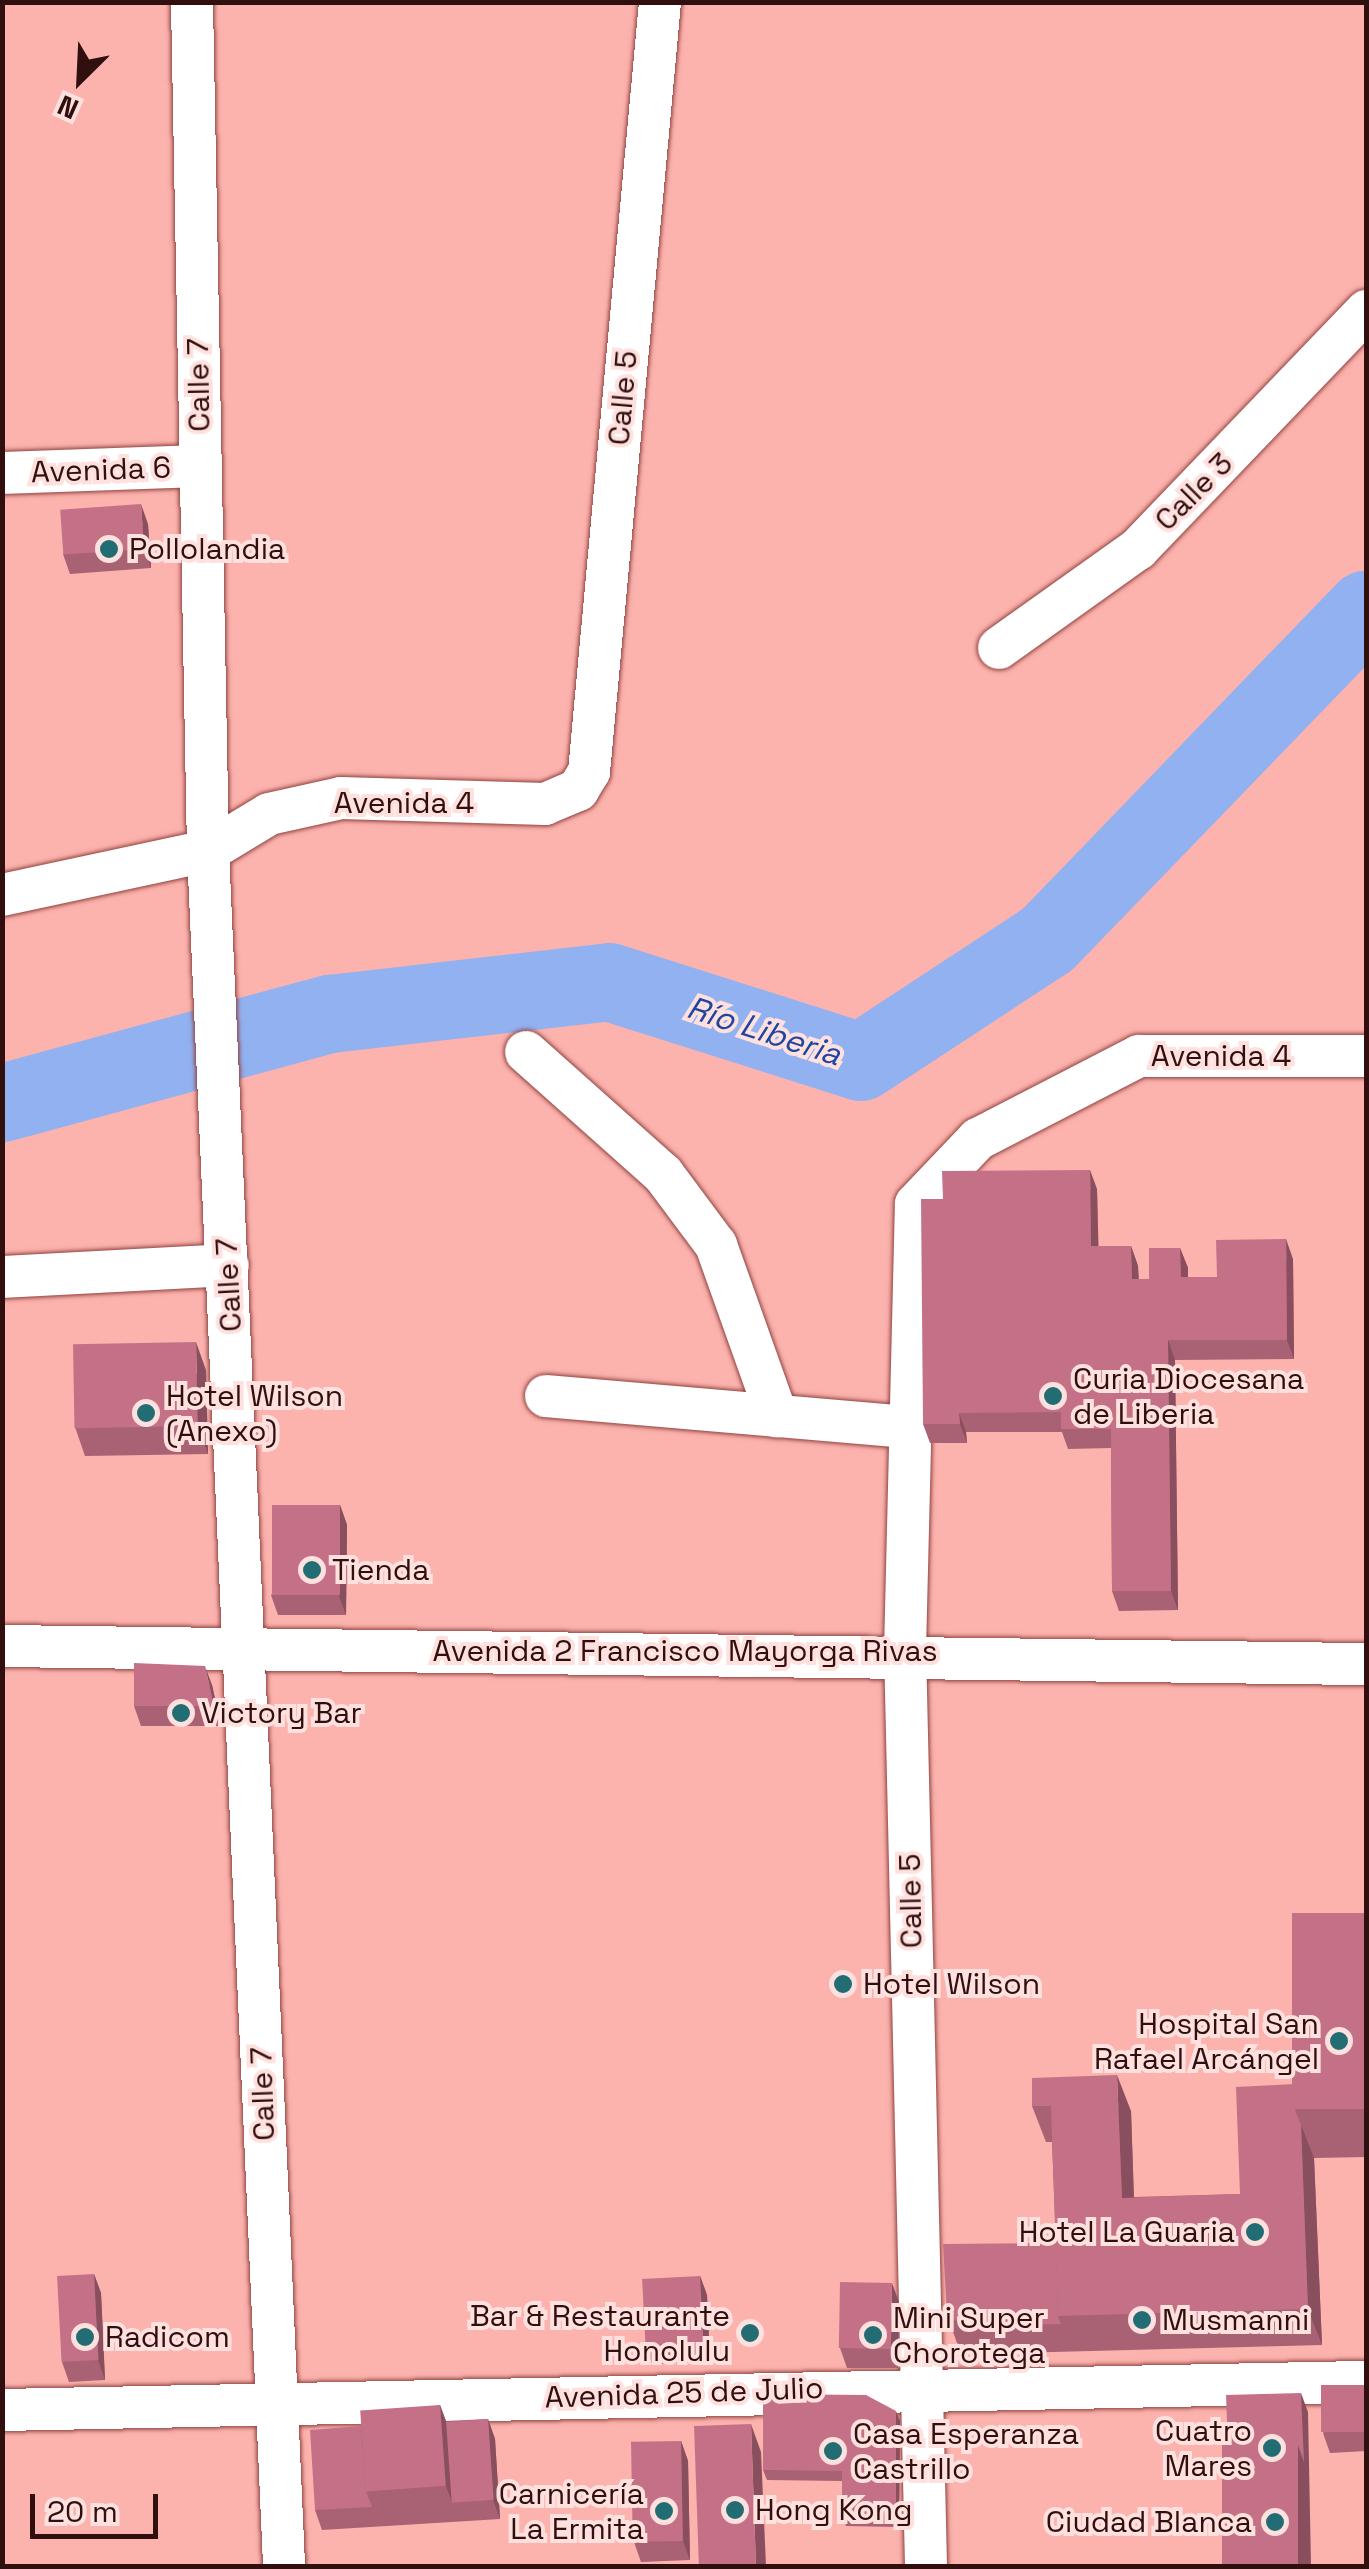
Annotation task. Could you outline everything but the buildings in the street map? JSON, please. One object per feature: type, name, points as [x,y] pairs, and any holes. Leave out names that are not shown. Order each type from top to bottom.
[{"type":"street","name":"Calle 7","points":[[192,2],[208,851],[284,2566]]},
{"type":"street","name":"Calle 5","points":[[578,790],[589,772],[660,2]]},
{"type":"street","name":"Calle 3","points":[[999,648],[1138,549],[1366,311]]},
{"type":"street","name":"Avenida 6","points":[[2,473],[200,466]]},
{"type":"street","name":"Avenida 4","points":[[2,894],[208,851],[269,814],[341,798],[545,804],[578,790]]},
{"type":"street","points":[[526,1052],[663,1174],[716,1244],[777,1416]]},
{"type":"street","name":"Avenida 4","points":[[910,1235],[916,1204],[963,1152],[1092,1074],[1139,1056],[1366,1056]]},
{"type":"street","name":"Calle 5","points":[[910,1235],[904,1652],[926,2566]]},
{"type":"street","points":[[2,1277],[228,1265]]},
{"type":"street","points":[[546,1396],[907,1427]]},
{"type":"street","name":"Avenida 2 Francisco Mayorga Rivas","points":[[2,1646],[904,1652],[1366,1664]]},
{"type":"street","name":"Avenida 25 de Julio","points":[[2,2410],[924,2386],[1366,2382]]},
{"type":"waterway","name":"Río Liberia","points":[[2,1103],[330,1014],[609,982],[861,1062],[1047,940],[1366,610]]},
{"type":"place","name":"Pollolandia","points":[[109,549]]},
{"type":"place","name":"Curia Diocesana de Liberia","points":[[1053,1396]]},
{"type":"place","name":"Hotel Wilson (Anexo)","points":[[146,1413]]},
{"type":"place","name":"Tienda","points":[[312,1570]]},
{"type":"place","name":"Victory Bar","points":[[181,1713]]},
{"type":"place","name":"Hotel Wilson","points":[[843,1984]]},
{"type":"place","name":"Hospital San Rafael Arcángel","points":[[1339,2041]]},
{"type":"place","name":"Hotel La Guaria","points":[[1255,2232]]},
{"type":"place","name":"Musmanni","points":[[1142,2320]]},
{"type":"place","name":"Bar & Restaurante Honolulu","points":[[750,2333]]},
{"type":"place","name":"Mini Super Chorotega","points":[[873,2335]]},
{"type":"place","name":"Radicom","points":[[85,2337]]},
{"type":"place","name":"Cuatro Mares","points":[[1272,2448]]},
{"type":"place","name":"Casa Esperanza Castrillo","points":[[833,2451]]},
{"type":"place","name":"Hong Kong","points":[[735,2510]]},
{"type":"place","name":"Carnicería La Ermita","points":[[664,2511]]},
{"type":"place","name":"Ciudad Blanca","points":[[1275,2522]]}]
